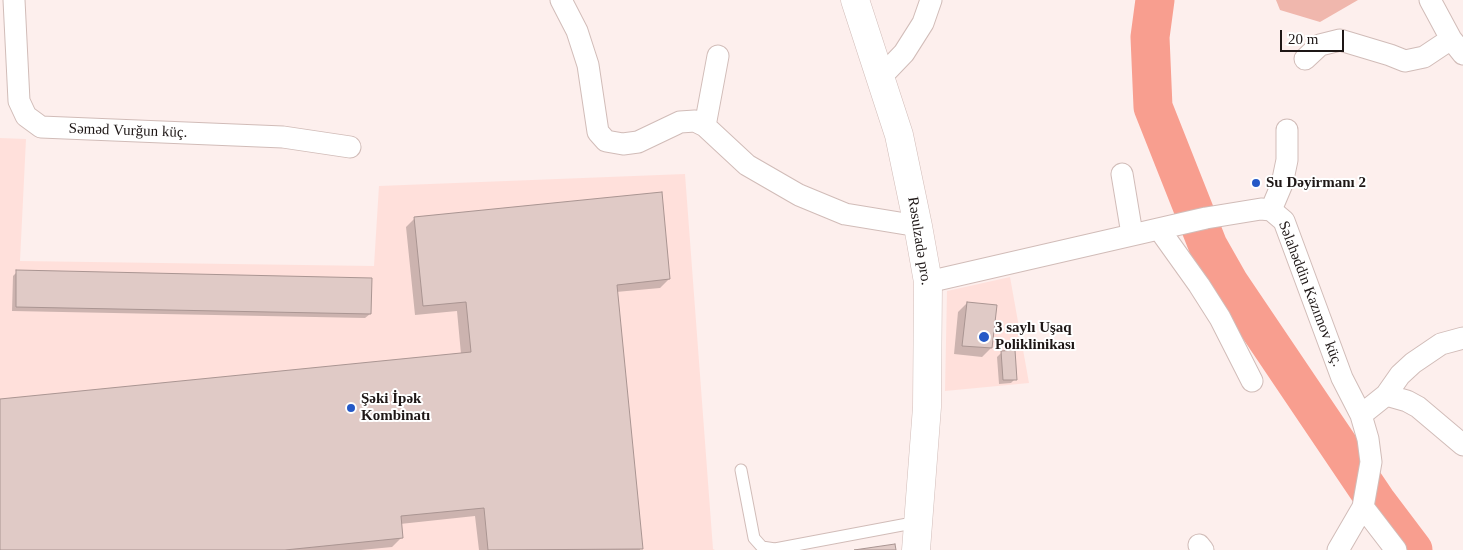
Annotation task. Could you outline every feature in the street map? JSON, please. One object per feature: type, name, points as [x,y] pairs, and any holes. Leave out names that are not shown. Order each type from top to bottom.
[{"type":"street","name":"Səməd Vurğun küç.","points":[[14,0],[18,101],[26,116],[41,127],[283,137],[350,147]]},
{"type":"street","points":[[561,0],[577,31],[588,65],[598,132],[606,141],[623,144],[638,142],[680,122],[695,120],[705,126],[747,165],[799,195],[845,214],[918,226]]},
{"type":"street","name":"Rəsulzadə pro.","points":[[855,0],[899,135],[928,282],[927,407],[916,550]]},
{"type":"street","points":[[881,77],[904,53],[923,23],[931,0]]},
{"type":"street","points":[[1305,59],[1320,45],[1340,40],[1390,54],[1405,61],[1457,47],[1430,0]]},
{"type":"street","points":[[705,126],[718,56]]},
{"type":"street","points":[[1271,210],[1282,184],[1287,160],[1287,130]]},
{"type":"street","points":[[1122,174],[1132,234]]},
{"type":"street","name":"Səlahəddin Kazımov küç.","points":[[1159,229],[1206,218],[1261,209],[1271,210],[1284,221],[1342,378],[1361,415],[1368,439],[1371,462],[1363,507],[1338,550]]},
{"type":"street","points":[[928,282],[1159,229],[1220,318],[1252,381]]},
{"type":"street","points":[[1361,415],[1386,395],[1400,375],[1413,363],[1441,344],[1463,338]]},
{"type":"street","points":[[1386,395],[1407,400],[1418,407],[1463,445]]},
{"type":"street","points":[[1363,507],[1396,550]]},
{"type":"lane","points":[[740,470],[754,538],[762,547],[775,549],[918,522]]},
{"type":"shaded area","points":[[1276,0],[1358,0],[1320,22],[1280,10]]},
{"type":"shaded area","name":"Şəki İpək Kombinatı","points":[[0,138],[26,139],[20,261],[374,266],[379,186],[685,174],[713,549],[715,550],[0,550]]},
{"type":"shaded area","name":"3 saylı Uşaq Poliklinikası","points":[[1010,277],[1029,383],[945,391],[947,291]]},
{"type":"building","name":"Şəki İpək Kombinatı","points":[[662,192],[670,279],[617,285],[643,549],[488,550],[484,508],[401,516],[403,538],[285,550],[0,550],[0,399],[471,352],[466,302],[423,306],[414,217]]},
{"type":"building","points":[[16,270],[372,278],[371,314],[16,307]]},
{"type":"building","points":[[967,302],[997,305],[992,348],[962,346]]},
{"type":"building","points":[[1015,350],[1017,380],[1003,380],[1001,351]]},
{"type":"building","points":[[895,544],[896,550],[854,550]]},
{"type":"waterway","points":[[1155,0],[1150,37],[1153,107],[1208,246],[1229,283],[1376,501],[1413,550]]},
{"type":"place","name":"Su Dəyirmanı 2","points":[[1256,183]]},
{"type":"place","name":"3 saylı Uşaq Poliklinikası","points":[[984,337]]},
{"type":"place","name":"Şəki İpək Kombinatı","points":[[351,408]]}]
